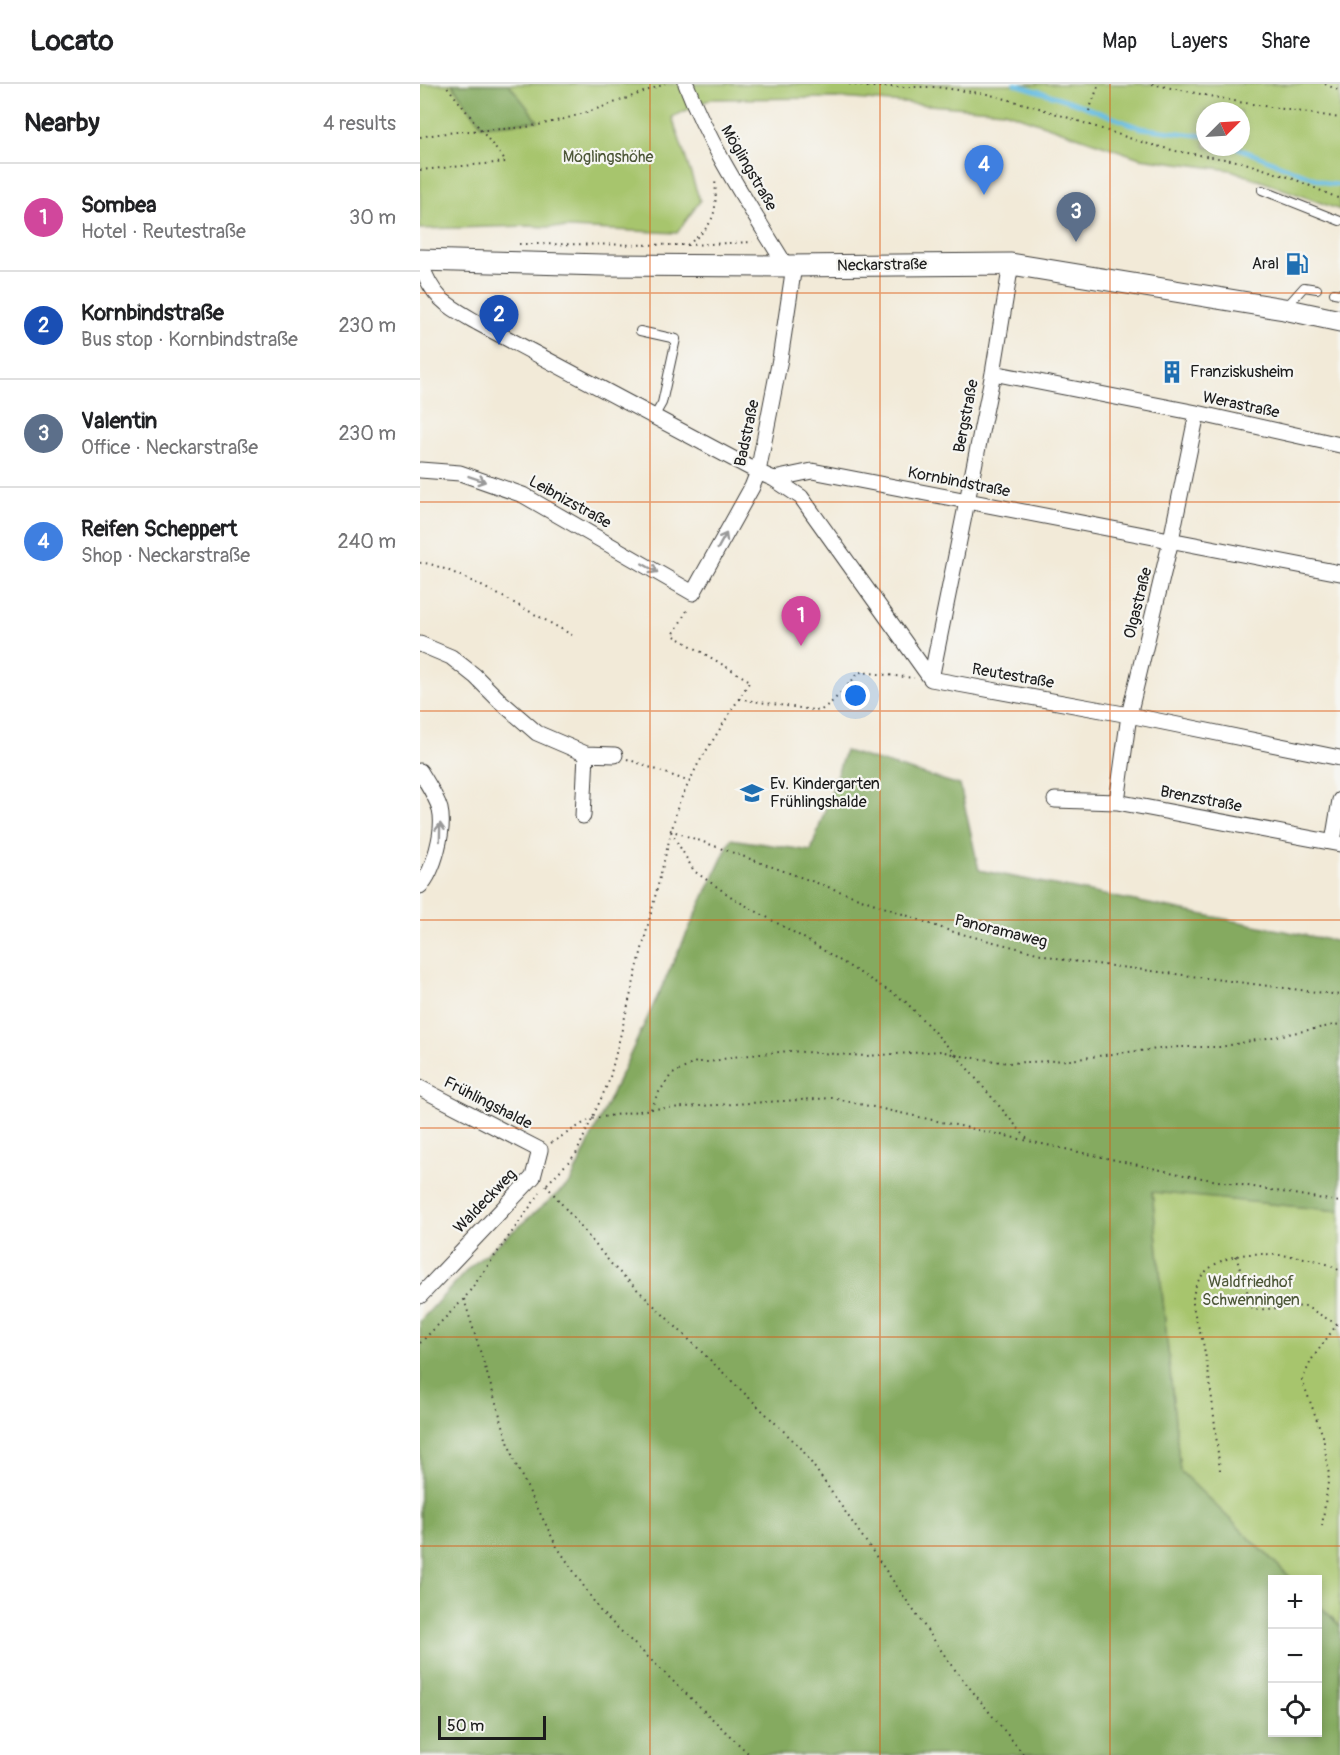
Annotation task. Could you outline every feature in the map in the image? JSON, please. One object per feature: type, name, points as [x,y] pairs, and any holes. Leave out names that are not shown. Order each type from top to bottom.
[{"type":"main road","name":"Neckarstraße","points":[[420,261],[790,266],[1011,264],[1284,309],[1340,321]]},
{"type":"street","name":"Möglingstraße","points":[[686,84],[696,111],[724,163],[790,266]]},
{"type":"street","points":[[420,261],[427,283],[441,301],[478,323],[774,479],[801,497],[931,679]]},
{"type":"street","name":"Bergstraße","points":[[931,679],[993,373],[1011,264]]},
{"type":"street","name":"Badstraße","points":[[692,598],[758,472],[780,358],[790,266]]},
{"type":"street","name":"Werastraße","points":[[993,373],[1197,413],[1340,445]]},
{"type":"street","name":"Olgastraße","points":[[1117,802],[1129,715],[1172,540],[1197,413]]},
{"type":"street","name":"Leibnizstraße","points":[[420,470],[460,473],[523,495],[692,598]]},
{"type":"street","name":"Kornbindstraße","points":[[774,479],[812,471],[1340,573]]},
{"type":"street","points":[[420,644],[451,657],[537,733],[586,754],[615,755]]},
{"type":"street","name":"Reutestraße","points":[[931,679],[1129,715],[1340,758]]},
{"type":"street","points":[[583,816],[586,754]]},
{"type":"street","points":[[420,772],[440,811],[440,841],[425,880],[420,886]]},
{"type":"street","name":"Brenzstraße","points":[[1055,800],[1117,802],[1336,843]]},
{"type":"street","points":[[1336,843],[1340,800]]},
{"type":"street","name":"Frühlingshalde","points":[[421,1091],[540,1150]]},
{"type":"street","name":"Waldeckweg","points":[[420,1296],[533,1177],[540,1150]]},
{"type":"lane","points":[[1262,190],[1340,221]]},
{"type":"lane","points":[[1284,309],[1304,287],[1317,289]]},
{"type":"lane","points":[[640,331],[676,339],[662,403],[654,417]]},
{"type":"path","points":[[420,170],[452,165],[506,162],[446,84]]},
{"type":"path","points":[[652,84],[654,88]]},
{"type":"path","points":[[420,137],[444,132],[525,127],[558,120],[665,84]]},
{"type":"path","points":[[849,84],[868,87],[936,87],[987,94],[1036,107],[1150,145],[1242,162],[1294,179],[1340,199]]},
{"type":"path","points":[[1089,111],[1099,84]]},
{"type":"path","points":[[1152,84],[1239,102],[1340,118]]},
{"type":"path","points":[[1325,84],[1340,91]]},
{"type":"path","points":[[687,245],[703,234],[711,222],[716,202],[715,178]]},
{"type":"path","points":[[513,243],[687,245],[757,242]]},
{"type":"path","points":[[420,563],[426,562],[451,571],[572,635]]},
{"type":"path","points":[[420,1343],[464,1299],[546,1185],[576,1154],[609,1081],[678,804],[750,681],[673,635],[692,598]]},
{"type":"path","points":[[739,699],[820,711],[833,701],[860,672],[888,677],[931,679]]},
{"type":"path","points":[[615,755],[690,782]]},
{"type":"path","points":[[670,830],[694,871],[735,900],[802,937],[905,1001],[956,1055],[1029,1141]]},
{"type":"path","name":"Panoramaweg","points":[[670,830],[950,931],[1065,960],[1340,995]]},
{"type":"path","points":[[651,1108],[657,1095],[671,1076],[696,1062],[710,1062],[732,1057],[789,1051],[866,1056],[941,1051],[1008,1063],[1070,1060],[1178,1047],[1220,1047],[1340,1024]]},
{"type":"path","points":[[540,1150],[590,1119],[651,1108],[832,1098],[1184,1175],[1340,1202]]},
{"type":"path","points":[[546,1185],[613,1266],[801,1448],[952,1666],[1024,1755]]},
{"type":"path","points":[[1220,1470],[1204,1348],[1193,1300],[1200,1276],[1218,1262],[1246,1253],[1285,1256],[1331,1264],[1340,1271]]},
{"type":"path","points":[[1236,1256],[1253,1310],[1305,1306],[1339,1325]]},
{"type":"path","points":[[464,1299],[514,1461],[556,1545],[601,1612],[750,1755]]},
{"type":"path","points":[[1322,1526],[1329,1475],[1323,1436],[1302,1380],[1312,1359],[1339,1325],[1340,1320]]},
{"type":"green space","name":"Möglingshöhe","points":[[420,84],[1336,84],[1340,86],[1340,210],[1231,170],[1140,158],[1004,111],[841,98],[711,99],[672,117],[700,201],[677,233],[527,226],[420,229]]},
{"type":"green space","points":[[452,84],[509,84],[538,121],[482,126]]},
{"type":"green space","points":[[845,751],[960,785],[979,870],[1340,942],[1340,1211],[1152,1192],[1180,1471],[1288,1575],[1268,1575],[1268,1737],[1322,1737],[1322,1608],[1340,1626],[1340,1755],[420,1755],[420,1321],[469,1268],[570,1183],[731,839],[811,851]]},
{"type":"green space","name":"Waldfriedhof Schwenningen","points":[[1152,1191],[1340,1211],[1340,1626],[1322,1608],[1322,1575],[1288,1575],[1180,1472]]},
{"type":"waterway","points":[[1015,84],[1070,101],[1141,128],[1196,135]]},
{"type":"waterway","points":[[1250,153],[1329,184],[1340,185]]},
{"type":"place","name":"Reifen Scheppert","points":[[984,195]]},
{"type":"place","name":"Valentin","points":[[1076,242]]},
{"type":"place","name":"Aral","points":[[1297,264]]},
{"type":"place","name":"Kornbindstraße","points":[[499,345]]},
{"type":"place","name":"Franziskusheim","points":[[1172,372]]},
{"type":"place","name":"Sombea","points":[[801,646]]},
{"type":"place","name":"Ev. Kindergarten Frühlingshalde","points":[[752,793]]}]
